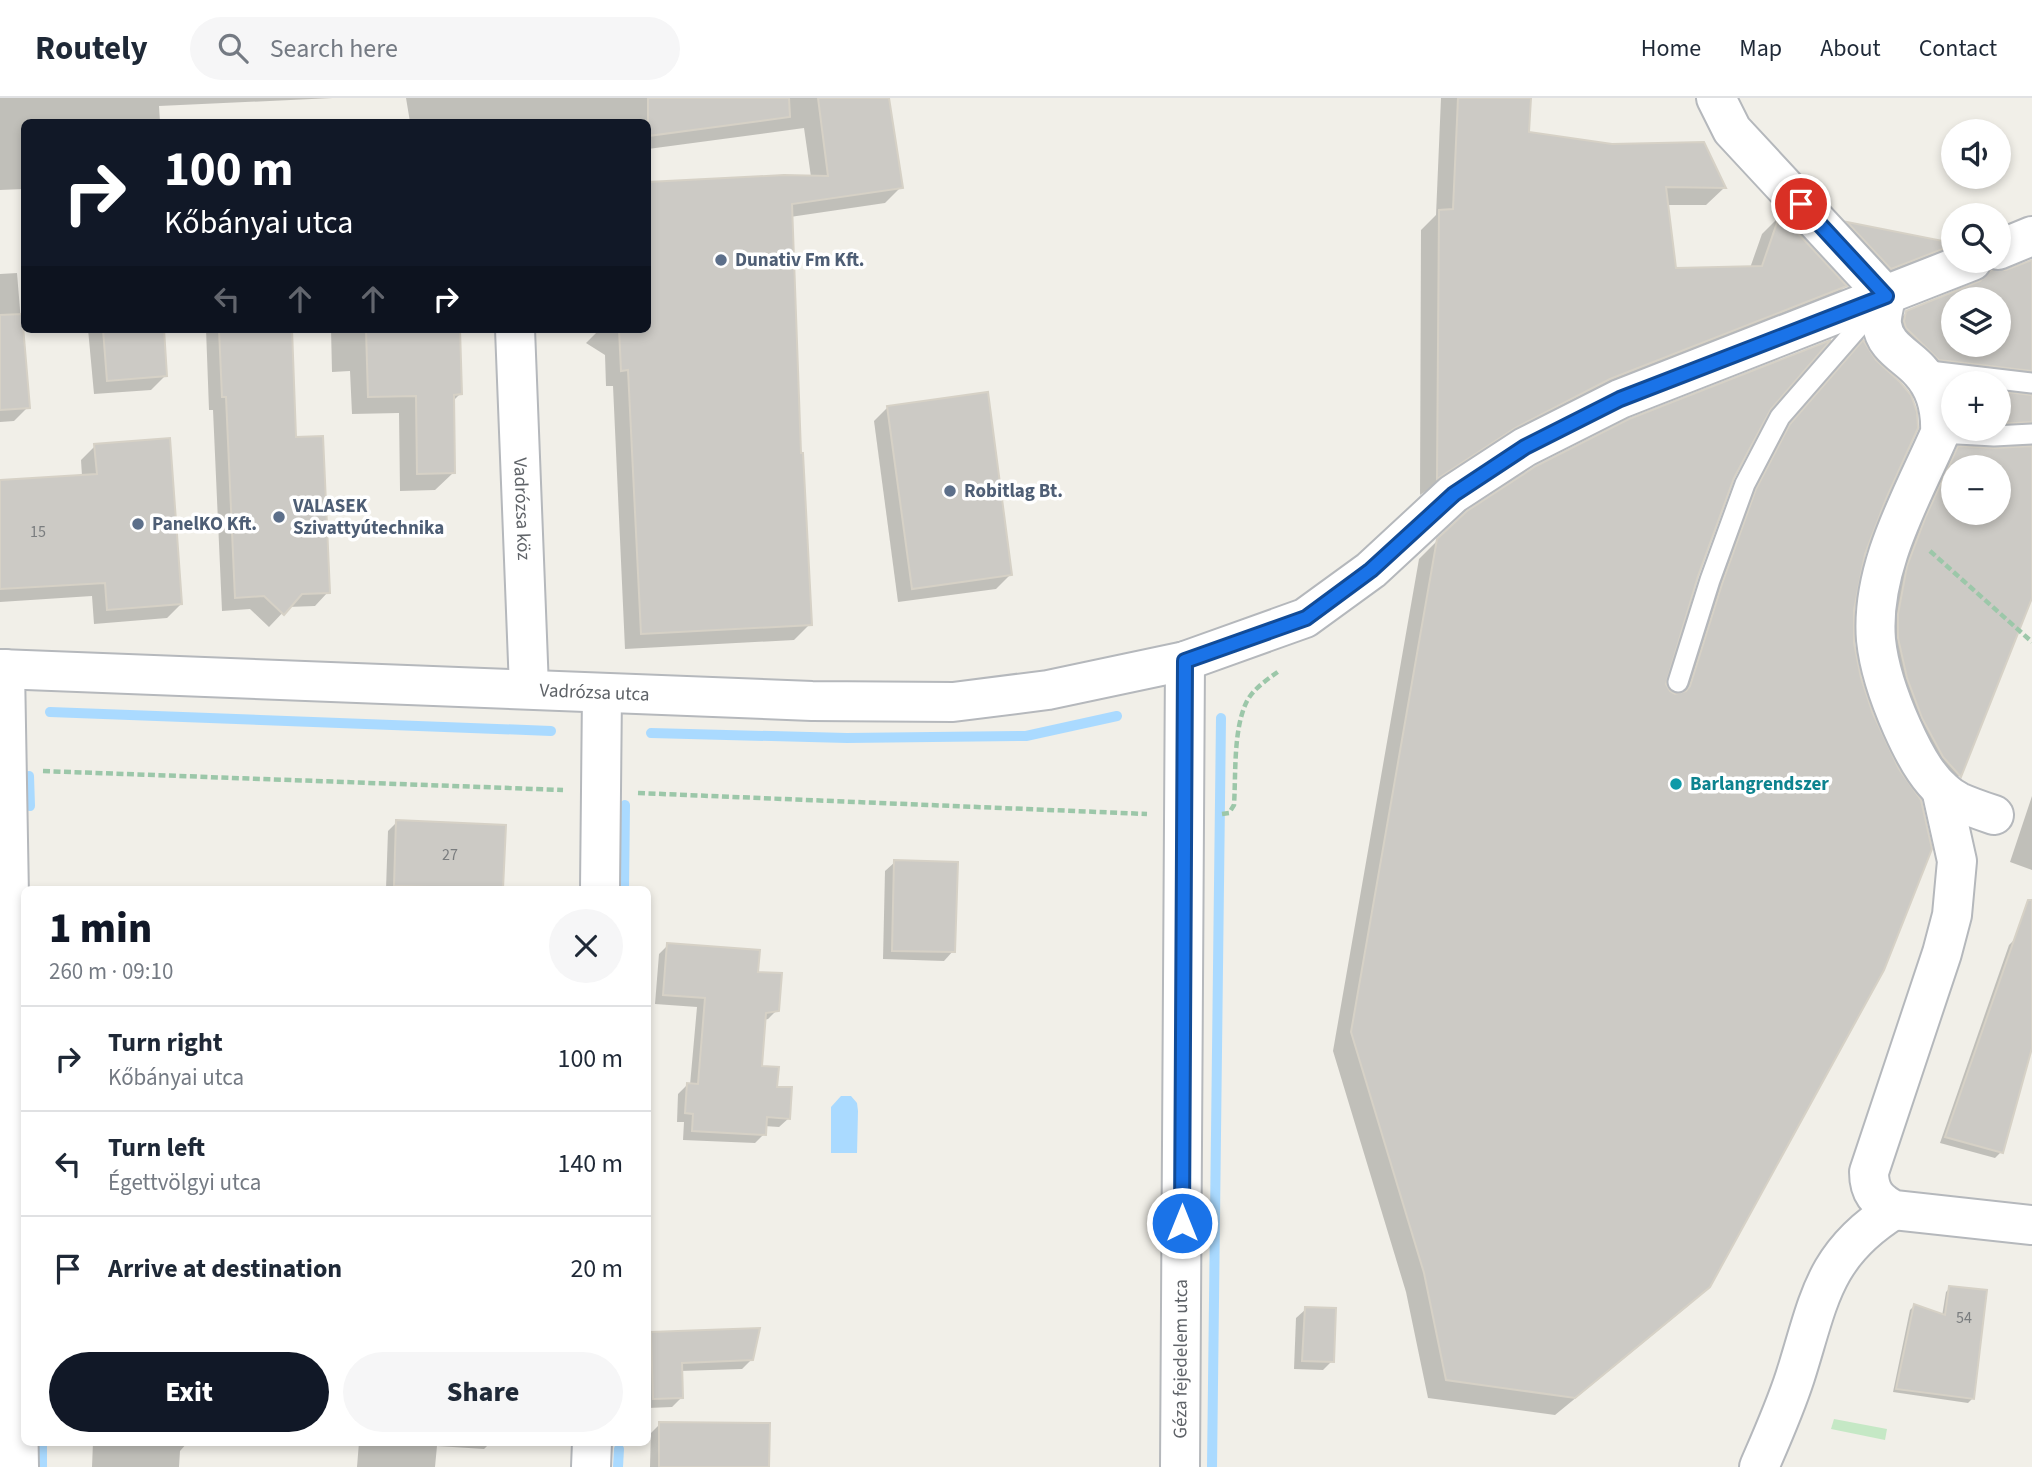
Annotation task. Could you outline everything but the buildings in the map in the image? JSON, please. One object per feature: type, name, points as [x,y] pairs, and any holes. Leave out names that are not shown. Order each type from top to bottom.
[{"type":"street","points":[[1716,98],[1732,130],[1886,296],[1882,324],[1888,341],[1920,370],[1936,397],[1941,418],[1940,433],[1886,562],[1878,598],[1876,640],[1884,679],[1895,712],[1914,753],[1941,789],[1958,802],[1994,815]]},
{"type":"street","points":[[2011,245],[2032,236]]},
{"type":"street","name":"Vadrózsa utca","points":[[2,669],[811,701],[953,702],[1048,690],[1185,661],[1306,618],[1371,570],[1454,494],[1525,447],[1620,399],[1943,273]]},
{"type":"street","name":"Vadrózsa köz","points":[[515,333],[529,688]]},
{"type":"street","name":"Géza fejedelem utca","points":[[1180,1467],[1185,661]]},
{"type":"street","points":[[2,669],[19,1467]]},
{"type":"street","points":[[600,886],[602,693]]},
{"type":"street","points":[[1941,789],[1957,861],[1952,915],[1942,953],[1869,1172],[1869,1183],[1873,1194],[1881,1203],[1894,1210],[2032,1226]]},
{"type":"street","points":[[1759,1467],[1786,1404],[1826,1280],[1852,1242],[1869,1226],[1894,1210]]},
{"type":"street","points":[[591,1467],[592,1446]]},
{"type":"lane","points":[[1678,682],[1710,580],[1745,484],[1780,416],[1886,296]]},
{"type":"lane","points":[[1920,370],[2032,383]]},
{"type":"lane","points":[[1940,433],[1994,436],[2032,434]]},
{"type":"path","points":[[1900,525],[2032,642]]},
{"type":"green space","points":[[1834,1419],[1887,1429],[1885,1440],[1831,1429]]},
{"type":"water","points":[[841,1096],[851,1096],[857,1103],[857,1153],[831,1153],[831,1107]]},
{"type":"waterway","points":[[50,712],[551,731]]},
{"type":"waterway","points":[[651,733],[847,738],[1026,736],[1117,716]]},
{"type":"waterway","points":[[1212,1467],[1221,718]]},
{"type":"waterway","points":[[29,776],[30,806]]},
{"type":"waterway","points":[[624,886],[625,805]]},
{"type":"waterway","points":[[42,1446],[42,1467]]},
{"type":"waterway","points":[[618,1467],[619,1449]]},
{"type":"place","name":"Dunativ Fm Kft.","points":[[721,260]]},
{"type":"place","name":"Robitlag Bt.","points":[[950,491]]},
{"type":"place","name":"VALASEK Szivattyútechnika","points":[[279,517]]},
{"type":"place","name":"PanelKO Kft.","points":[[138,524]]},
{"type":"place","name":"Barlangrendszer","points":[[1676,784]]},
{"type":"route","points":[[1182,1223],[1185,661],[1306,618],[1371,570],[1454,494],[1525,447],[1620,399],[1886,296],[1801,204]]}]
